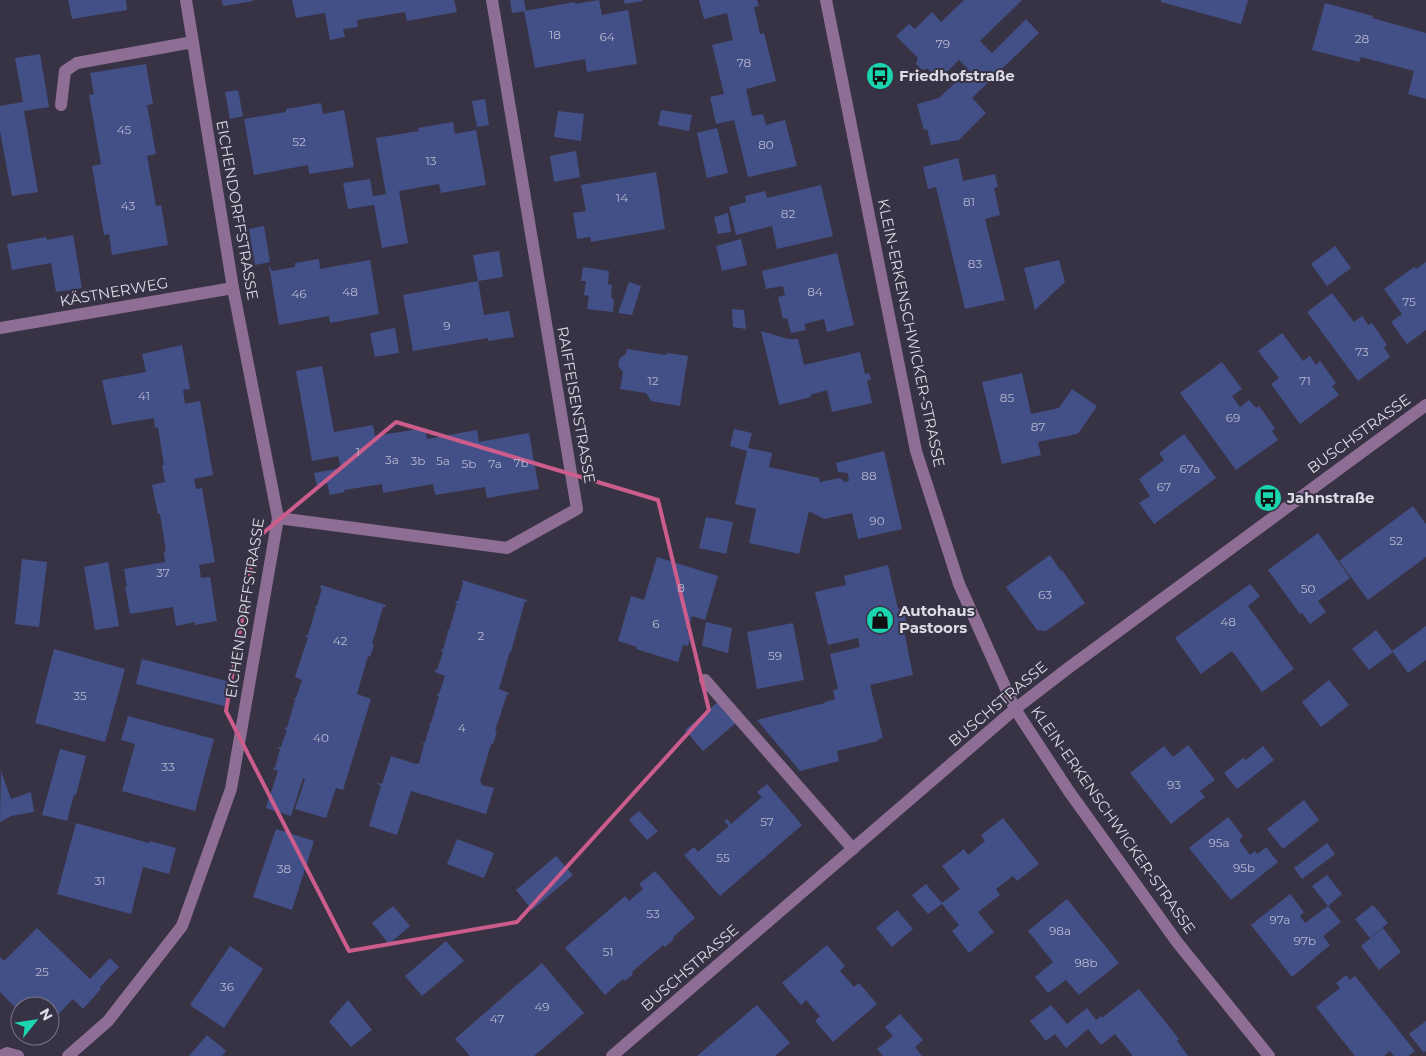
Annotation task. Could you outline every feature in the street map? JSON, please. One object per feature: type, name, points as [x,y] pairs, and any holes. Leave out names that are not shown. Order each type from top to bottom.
[{"type":"street","name":"EICHENDORFFSTRASSE","points":[[68,1056],[108,1021],[182,926],[231,789],[278,518],[233,288],[186,0]]},
{"type":"street","name":"RAIFFEISENSTRASSE","points":[[278,518],[507,548],[577,508],[492,0]]},
{"type":"street","name":"KLEIN-ERKENSCHWICKER-STRASSE","points":[[826,0],[916,451],[959,584],[1015,709],[1068,790],[1177,942],[1269,1056]]},
{"type":"street","points":[[61,105],[65,71],[77,63],[193,42]]},
{"type":"street","name":"KÄSTNERWEG","points":[[0,328],[233,288]]},
{"type":"street","name":"BUSCHSTRASSE","points":[[612,1056],[1015,709],[1082,657],[1426,405]]},
{"type":"street","points":[[705,680],[853,849]]},
{"type":"highlighted area","points":[[396,422],[658,500],[709,710],[517,922],[349,951],[226,711],[256,539]]},
{"type":"building","points":[[68,0],[126,0],[127,10],[72,19]]},
{"type":"building","points":[[222,0],[253,0],[253,1],[223,6]]},
{"type":"building","points":[[292,0],[454,0],[457,12],[407,21],[405,12],[357,20],[358,27],[343,29],[345,37],[330,40],[325,13],[296,18]]},
{"type":"building","points":[[510,0],[524,0],[526,11],[512,13]]},
{"type":"building","points":[[599,0],[602,15],[628,10],[637,64],[587,72],[585,59],[535,68],[524,11],[575,2],[575,4]]},
{"type":"building","points":[[624,0],[642,0],[643,1],[625,4]]},
{"type":"building","points":[[699,0],[757,0],[759,6],[754,7],[760,34],[764,33],[776,81],[746,89],[752,116],[763,114],[766,125],[785,120],[797,166],[748,177],[734,120],[716,124],[710,97],[724,94],[712,45],[733,40],[727,13],[704,19]]},
{"type":"building","points":[[964,0],[1022,0],[980,41],[992,53],[1026,19],[1039,33],[972,98],[986,113],[959,140],[931,145],[927,129],[924,130],[917,104],[939,98],[969,70],[959,60],[939,80],[927,68],[925,70],[921,69],[916,64],[918,58],[896,36],[909,24],[915,29],[932,12],[941,22]]},
{"type":"building","points":[[1161,0],[1248,0],[1241,24],[1161,2]]},
{"type":"building","points":[[1325,3],[1426,33],[1426,99],[1408,94],[1414,71],[1361,57],[1359,62],[1312,50]]},
{"type":"building","points":[[40,54],[49,107],[24,111],[38,192],[12,196],[0,131],[0,106],[23,102],[15,58]]},
{"type":"building","points":[[146,64],[153,104],[147,105],[156,154],[147,156],[156,206],[161,205],[168,245],[112,255],[109,234],[104,235],[92,166],[101,164],[89,95],[94,94],[90,73]]},
{"type":"building","points":[[238,90],[243,116],[230,119],[225,92]]},
{"type":"building","points":[[485,99],[489,125],[477,127],[472,101]]},
{"type":"building","points":[[321,103],[323,114],[344,110],[354,167],[309,174],[308,165],[254,175],[244,119],[286,112],[286,109]]},
{"type":"building","points":[[661,110],[692,115],[689,131],[658,125]]},
{"type":"building","points":[[558,111],[584,114],[581,141],[554,137]]},
{"type":"building","points":[[453,122],[455,134],[476,130],[486,185],[441,193],[439,184],[399,191],[408,243],[382,248],[374,205],[348,209],[343,183],[370,179],[373,196],[386,194],[376,138],[419,131],[418,128]]},
{"type":"building","points":[[717,128],[728,173],[707,178],[697,133]]},
{"type":"building","points":[[576,151],[580,177],[554,182],[550,156]]},
{"type":"building","points":[[958,158],[963,181],[995,174],[998,187],[994,188],[1000,215],[985,219],[1005,300],[965,309],[936,187],[928,189],[923,167]]},
{"type":"building","points":[[656,172],[665,229],[591,242],[590,237],[577,239],[573,213],[586,211],[581,185]]},
{"type":"building","points":[[821,185],[833,236],[777,249],[772,226],[736,235],[729,207],[746,202],[745,196],[765,191],[767,198]]},
{"type":"building","points":[[728,213],[731,232],[718,234],[714,217]]},
{"type":"building","points":[[264,226],[270,262],[255,265],[249,229]]},
{"type":"building","points":[[73,235],[82,288],[56,292],[51,263],[12,270],[7,244],[46,237],[47,240]]},
{"type":"building","points":[[741,239],[747,265],[722,271],[716,246]]},
{"type":"building","points":[[1335,246],[1351,268],[1327,286],[1311,264]]},
{"type":"building","points":[[499,251],[503,277],[478,281],[473,255]]},
{"type":"building","points":[[837,253],[854,325],[827,332],[824,319],[804,324],[806,330],[791,333],[787,318],[783,319],[778,297],[785,295],[783,286],[766,289],[762,271]]},
{"type":"building","points":[[319,259],[320,269],[370,260],[379,314],[330,323],[329,316],[279,325],[269,266],[272,271],[295,267],[295,263]]},
{"type":"building","points":[[1059,260],[1065,282],[1035,310],[1024,268]]},
{"type":"building","points":[[1426,262],[1426,330],[1407,344],[1391,322],[1402,314],[1384,289],[1414,267],[1416,269]]},
{"type":"building","points":[[583,267],[609,271],[608,284],[612,285],[611,298],[614,299],[613,312],[587,309],[589,296],[584,295],[586,281],[581,281]]},
{"type":"building","points":[[478,281],[484,315],[509,311],[514,337],[488,341],[488,338],[413,351],[403,295]]},
{"type":"building","points":[[629,282],[641,286],[632,315],[618,313]]},
{"type":"building","points":[[1332,293],[1354,322],[1362,316],[1368,325],[1372,323],[1387,345],[1384,347],[1390,357],[1358,381],[1307,312]]},
{"type":"building","points":[[732,309],[744,310],[746,329],[733,327]]},
{"type":"building","points":[[395,328],[399,353],[375,357],[370,333]]},
{"type":"building","points":[[761,331],[788,339],[798,339],[804,365],[860,352],[865,374],[869,373],[871,379],[867,381],[872,403],[832,412],[827,390],[810,395],[811,397],[779,405]]},
{"type":"building","points":[[1282,333],[1303,361],[1310,356],[1316,365],[1320,361],[1336,383],[1332,386],[1339,395],[1300,424],[1271,384],[1279,378],[1258,351]]},
{"type":"building","points":[[182,345],[190,389],[183,390],[185,404],[200,401],[213,475],[194,479],[196,489],[202,488],[215,562],[199,565],[201,578],[210,577],[217,621],[195,625],[195,622],[176,626],[173,607],[130,614],[124,569],[165,562],[164,552],[166,551],[160,514],[158,514],[152,485],[165,482],[162,465],[164,465],[158,427],[155,428],[154,418],[112,425],[102,380],[146,372],[142,354]]},
{"type":"building","points":[[627,349],[666,355],[667,353],[688,356],[680,406],[651,401],[646,393],[620,389],[623,372],[618,366],[620,358],[626,354]]},
{"type":"building","points":[[1222,362],[1242,389],[1232,396],[1240,407],[1249,400],[1256,408],[1259,406],[1275,428],[1272,431],[1278,440],[1236,470],[1180,393]]},
{"type":"building","points":[[322,366],[334,432],[373,425],[375,436],[425,428],[427,439],[477,430],[479,442],[529,433],[539,489],[487,498],[485,487],[435,495],[433,484],[383,493],[382,484],[344,490],[345,492],[330,495],[327,483],[317,486],[314,473],[341,468],[338,456],[312,461],[296,371]]},
{"type":"building","points":[[1022,373],[1031,414],[1059,408],[1072,389],[1097,406],[1077,434],[1038,442],[1041,455],[1002,464],[982,382]]},
{"type":"building","points":[[734,429],[752,433],[748,448],[772,453],[769,467],[819,478],[820,482],[840,478],[845,482],[849,481],[848,473],[838,472],[836,463],[884,451],[902,529],[858,539],[852,513],[824,519],[809,511],[799,554],[749,543],[756,509],[735,504],[747,451],[730,446]]},
{"type":"building","points":[[1184,434],[1216,478],[1154,524],[1139,503],[1150,496],[1139,479],[1164,460],[1159,453]]},
{"type":"building","points":[[1413,506],[1426,524],[1426,557],[1368,600],[1339,561]]},
{"type":"building","points":[[706,517],[733,522],[726,554],[699,548]]},
{"type":"building","points":[[1318,533],[1350,578],[1318,601],[1326,612],[1310,624],[1302,613],[1300,614],[1268,570]]},
{"type":"building","points":[[1050,555],[1085,603],[1046,631],[1037,630],[1006,587]]},
{"type":"building","points":[[657,557],[718,576],[705,620],[692,616],[687,632],[692,633],[688,646],[683,645],[678,662],[636,649],[637,647],[618,641],[631,596],[644,600]]},
{"type":"building","points":[[22,559],[47,562],[39,627],[15,624]]},
{"type":"building","points":[[108,562],[119,626],[95,630],[84,567]]},
{"type":"building","points":[[888,565],[898,609],[903,608],[908,630],[904,631],[913,675],[870,685],[883,738],[878,739],[878,741],[837,751],[839,761],[800,771],[757,720],[835,699],[833,690],[838,689],[830,654],[860,647],[858,638],[828,645],[815,592],[846,585],[844,576]]},
{"type":"building","points":[[462,580],[527,600],[527,602],[525,601],[499,689],[509,693],[507,694],[495,731],[497,732],[493,744],[491,744],[480,781],[482,785],[494,788],[486,814],[411,791],[397,835],[369,826],[381,786],[377,784],[382,784],[391,756],[416,764],[419,763],[424,745],[422,744],[425,742],[429,723],[431,723],[439,696],[437,695],[445,676],[435,672],[435,670],[437,670],[443,652],[441,649],[443,650],[457,603],[455,603],[458,601],[463,583]]},
{"type":"building","points":[[1250,584],[1260,596],[1248,606],[1294,669],[1262,692],[1232,651],[1201,674],[1175,638]]},
{"type":"building","points":[[321,585],[386,605],[383,607],[372,644],[374,645],[370,657],[368,656],[357,694],[371,699],[343,790],[336,788],[326,818],[295,809],[305,779],[303,778],[291,816],[266,808],[278,771],[273,769],[273,767],[275,768],[280,749],[277,747],[281,747],[294,698],[296,698],[302,680],[295,677],[308,637],[306,635],[308,635],[315,606],[317,606],[322,588],[320,588]]},
{"type":"building","points":[[706,622],[732,628],[728,653],[702,646]]},
{"type":"building","points":[[793,623],[804,680],[757,689],[747,632]]},
{"type":"building","points":[[1426,626],[1426,660],[1408,673],[1392,651]]},
{"type":"building","points":[[1376,630],[1393,652],[1369,670],[1352,649]]},
{"type":"building","points":[[54,649],[125,669],[105,742],[35,723]]},
{"type":"building","points":[[142,659],[234,683],[228,707],[136,684]]},
{"type":"building","points":[[1329,680],[1349,705],[1321,727],[1302,702]]},
{"type":"building","points":[[719,701],[737,722],[703,751],[685,730]]},
{"type":"building","points":[[128,716],[214,739],[195,811],[122,791],[135,744],[121,740]]},
{"type":"building","points":[[1188,745],[1215,780],[1200,791],[1205,797],[1171,824],[1130,773],[1164,746],[1173,757]]},
{"type":"building","points":[[1263,746],[1274,760],[1237,789],[1224,773],[1243,758],[1246,760]]},
{"type":"building","points":[[60,749],[86,756],[67,821],[42,815]]},
{"type":"building","points":[[1,771],[11,799],[31,792],[34,812],[11,816],[0,822]]},
{"type":"building","points":[[767,784],[802,825],[720,896],[684,855],[694,847],[698,852],[729,826],[724,821],[727,819],[731,824],[762,797],[757,792]]},
{"type":"building","points":[[1304,800],[1319,820],[1283,849],[1267,829]]},
{"type":"building","points":[[639,811],[658,831],[647,840],[629,820]]},
{"type":"building","points":[[1228,817],[1243,836],[1239,840],[1250,855],[1255,851],[1258,854],[1266,847],[1278,862],[1231,900],[1189,848]]},
{"type":"building","points":[[1003,818],[1039,864],[1017,881],[1013,876],[996,889],[1000,895],[978,912],[994,932],[969,953],[952,931],[959,925],[942,904],[928,914],[912,895],[926,884],[942,903],[960,889],[942,866],[964,849],[968,855],[985,841],[981,835]]},
{"type":"building","points":[[76,823],[149,843],[150,841],[176,848],[169,874],[143,867],[131,914],[57,894]]},
{"type":"building","points":[[276,829],[314,841],[292,910],[253,897]]},
{"type":"building","points":[[457,839],[494,853],[484,878],[447,864]]},
{"type":"building","points":[[1327,843],[1335,854],[1302,879],[1294,868]]},
{"type":"building","points":[[556,856],[573,875],[532,910],[516,890]]},
{"type":"building","points":[[655,871],[695,918],[673,937],[674,939],[665,947],[663,945],[632,972],[633,974],[625,981],[623,979],[605,995],[565,948],[625,896],[629,901],[643,889],[639,884]]},
{"type":"building","points":[[1327,875],[1342,894],[1328,906],[1312,886]]},
{"type":"building","points":[[1290,894],[1304,912],[1300,916],[1305,923],[1328,906],[1341,922],[1323,936],[1330,945],[1292,977],[1251,925]]},
{"type":"building","points":[[1067,899],[1119,963],[1079,995],[1066,980],[1048,993],[1035,977],[1053,962],[1028,931]]},
{"type":"building","points":[[1373,905],[1388,923],[1370,938],[1355,919]]},
{"type":"building","points":[[393,906],[410,926],[389,944],[372,923]]},
{"type":"building","points":[[897,910],[913,929],[892,947],[876,928]]},
{"type":"building","points":[[37,928],[90,979],[110,958],[119,967],[83,1009],[73,999],[60,1013],[60,996],[10,996],[10,1002],[0,992],[0,957],[4,961]]},
{"type":"building","points":[[1383,928],[1401,952],[1379,970],[1361,946]]},
{"type":"building","points":[[446,941],[464,961],[422,996],[405,976]]},
{"type":"building","points":[[827,945],[845,966],[840,971],[854,987],[859,983],[877,1004],[833,1042],[815,1021],[820,1016],[806,1000],[801,1005],[782,983]]},
{"type":"building","points":[[230,946],[263,969],[224,1028],[190,1005]]},
{"type":"building","points":[[542,963],[584,1013],[534,1056],[470,1056],[455,1039]]},
{"type":"building","points":[[1346,975],[1350,980],[1355,976],[1415,1051],[1408,1056],[1394,1056],[1390,1051],[1384,1056],[1355,1056],[1316,1007],[1340,988],[1336,983]]},
{"type":"building","points":[[1139,989],[1179,1039],[1177,1041],[1188,1056],[1133,1056],[1115,1034],[1101,1045],[1088,1029],[1066,1048],[1055,1034],[1046,1041],[1030,1021],[1051,1005],[1067,1024],[1087,1008],[1096,1020],[1101,1016],[1102,1018]]},
{"type":"building","points":[[348,1000],[372,1030],[351,1047],[329,1022]]},
{"type":"building","points":[[757,1005],[790,1043],[775,1056],[697,1056]]},
{"type":"building","points":[[900,1014],[923,1040],[915,1047],[922,1056],[883,1056],[877,1049],[893,1036],[885,1027]]},
{"type":"building","points":[[1426,1021],[1426,1051],[1424,1053],[1409,1034]]},
{"type":"building","points":[[207,1035],[226,1051],[222,1056],[189,1056]]},
{"type":"place","name":"Friedhofstraße","points":[[880,76]]},
{"type":"place","name":"Jahnstraße","points":[[1268,498]]},
{"type":"place","name":"Autohaus Pastoors","points":[[880,620]]}]
